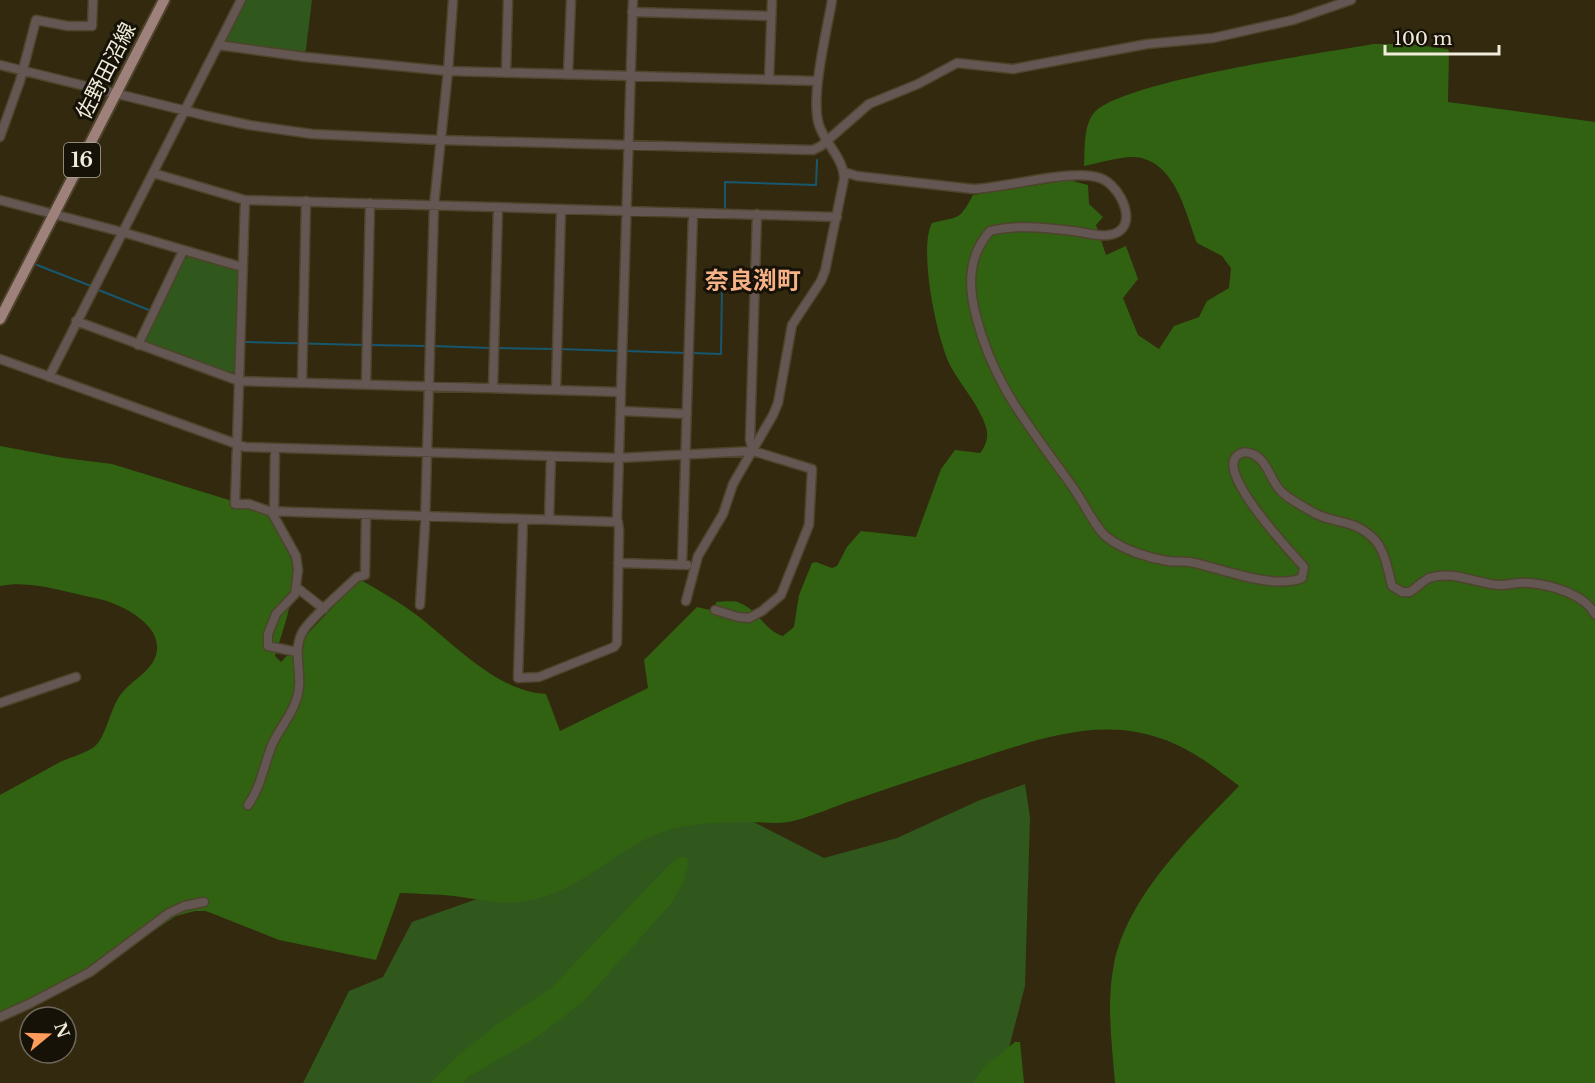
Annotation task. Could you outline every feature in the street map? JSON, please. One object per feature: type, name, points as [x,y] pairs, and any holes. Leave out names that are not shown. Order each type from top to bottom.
[{"type":"main road","name":"佐野田沼線","points":[[0,319],[164,0]]},
{"type":"street","points":[[0,136],[23,71],[36,20],[68,26],[92,26],[93,0]]},
{"type":"street","points":[[49,377],[241,0]]},
{"type":"street","points":[[420,605],[425,516],[434,205],[453,0]]},
{"type":"street","points":[[506,73],[508,0]]},
{"type":"street","points":[[568,75],[571,0]]},
{"type":"street","points":[[523,519],[519,678],[539,677],[614,647],[617,643],[619,458],[633,0]]},
{"type":"street","points":[[769,80],[772,0]]},
{"type":"street","points":[[686,601],[701,550],[723,514],[734,484],[778,404],[792,325],[821,281],[837,217],[844,172],[818,123],[817,81],[832,0]]},
{"type":"street","points":[[0,65],[184,111],[249,125],[312,134],[440,140],[813,150],[869,104],[918,84],[957,63],[1013,69],[1147,44],[1213,38],[1293,20],[1351,0]]},
{"type":"street","points":[[632,12],[771,16]]},
{"type":"street","points":[[218,45],[305,57],[448,71],[817,81]]},
{"type":"street","points":[[844,172],[857,176],[973,189],[1089,175],[1103,178],[1117,192],[1124,203],[1128,220],[1115,233],[1108,235],[1015,228],[990,231],[983,239],[970,272],[971,295],[990,362],[1005,391],[1107,538],[1157,559],[1189,562],[1248,577],[1288,581],[1302,578],[1304,567],[1268,526],[1238,484],[1232,465],[1233,460],[1239,454],[1246,452],[1258,457],[1264,463],[1279,490],[1318,516],[1355,524],[1374,538],[1380,546],[1392,586],[1395,589],[1410,592],[1428,579],[1444,576],[1463,577],[1497,585],[1531,583],[1561,590],[1581,599],[1591,606],[1595,614]]},
{"type":"street","points":[[153,173],[245,200],[837,217]]},
{"type":"street","points":[[0,200],[242,267]]},
{"type":"street","points":[[245,200],[235,504],[249,504],[272,511],[618,520]]},
{"type":"street","points":[[302,382],[306,201]]},
{"type":"street","points":[[366,384],[370,203]]},
{"type":"street","points":[[493,388],[498,207]]},
{"type":"street","points":[[556,390],[561,209]]},
{"type":"street","points":[[682,565],[693,213]]},
{"type":"street","points":[[753,451],[750,440],[757,214]]},
{"type":"street","points":[[138,345],[183,251]]},
{"type":"street","points":[[76,321],[239,381],[621,392]]},
{"type":"street","points":[[0,359],[245,447],[619,458],[753,451],[812,469],[809,525],[781,595],[773,603],[749,618],[715,610]]},
{"type":"street","points":[[621,411],[687,414]]},
{"type":"street","points":[[275,448],[272,511],[296,556],[298,570],[295,594],[276,614],[268,634],[268,646],[297,652]]},
{"type":"street","points":[[549,520],[551,456]]},
{"type":"street","points":[[248,805],[257,789],[272,747],[290,717],[297,699],[300,687],[297,652],[302,631],[357,578],[365,575],[366,514]]},
{"type":"street","points":[[618,563],[696,565]]},
{"type":"street","points":[[296,587],[324,609]]},
{"type":"street","points":[[0,703],[76,677]]},
{"type":"street","points":[[0,1017],[90,972],[169,913],[183,906],[204,902]]},
{"type":"green space","points":[[241,0],[312,0],[305,57],[218,45]]},
{"type":"green space","points":[[1373,44],[1409,44],[1447,49],[1449,51],[1448,102],[1595,122],[1595,1083],[1115,1083],[1110,994],[1114,964],[1121,939],[1147,890],[1164,867],[1239,786],[1191,752],[1166,740],[1136,732],[1115,730],[1093,730],[1029,742],[788,822],[715,823],[672,829],[628,849],[563,889],[526,901],[499,902],[447,895],[400,893],[376,960],[279,940],[206,911],[195,911],[176,916],[72,985],[26,1005],[18,1005],[18,1008],[0,1016],[0,795],[60,762],[94,747],[102,737],[117,700],[150,667],[157,650],[156,638],[150,628],[130,611],[118,605],[95,598],[24,584],[0,586],[0,446],[112,464],[278,515],[290,546],[294,574],[291,601],[275,656],[281,662],[359,579],[411,611],[494,676],[528,691],[546,694],[560,731],[648,688],[644,660],[697,607],[715,611],[716,602],[738,602],[752,610],[771,630],[783,636],[794,627],[799,595],[812,563],[816,562],[832,568],[837,566],[847,547],[861,531],[916,537],[941,469],[955,450],[980,453],[986,441],[987,434],[983,419],[951,367],[940,337],[928,273],[928,236],[932,223],[958,216],[973,195],[1069,180],[1088,185],[1089,204],[1103,217],[1096,225],[1106,255],[1126,246],[1138,279],[1123,298],[1138,335],[1159,349],[1174,326],[1199,317],[1207,301],[1229,288],[1231,268],[1222,256],[1197,243],[1176,188],[1157,166],[1145,159],[1130,157],[1084,166],[1086,131],[1094,113],[1112,101],[1181,79]]},
{"type":"green space","points":[[191,256],[235,267],[240,273],[236,371],[230,374],[146,345],[144,339],[185,258]]},
{"type":"green space","points":[[1025,784],[1030,817],[1025,986],[1000,1083],[303,1083],[349,991],[383,977],[412,922],[562,869],[683,786],[824,858],[897,838],[980,800]]},
{"type":"green space","points":[[687,857],[688,866],[684,881],[670,905],[583,1002],[536,1038],[468,1077],[463,1083],[430,1083],[461,1053],[495,1026],[552,987],[666,868],[678,858]]},
{"type":"green space","points":[[1015,1042],[1020,1042],[1024,1083],[973,1083],[985,1066]]},
{"type":"waterway","points":[[725,210],[725,182],[816,185],[817,160]]},
{"type":"waterway","points":[[37,265],[91,286]]},
{"type":"waterway","points":[[691,353],[721,354],[722,288]]},
{"type":"waterway","points":[[96,289],[149,310]]},
{"type":"waterway","points":[[245,342],[364,345]]},
{"type":"waterway","points":[[370,345],[427,346]]},
{"type":"waterway","points":[[433,346],[490,348]]},
{"type":"waterway","points":[[496,348],[553,349]]},
{"type":"waterway","points":[[559,349],[619,351]]},
{"type":"waterway","points":[[625,351],[685,353]]},
{"type":"district","name":"奈良渕町","points":[[753,281]]}]
